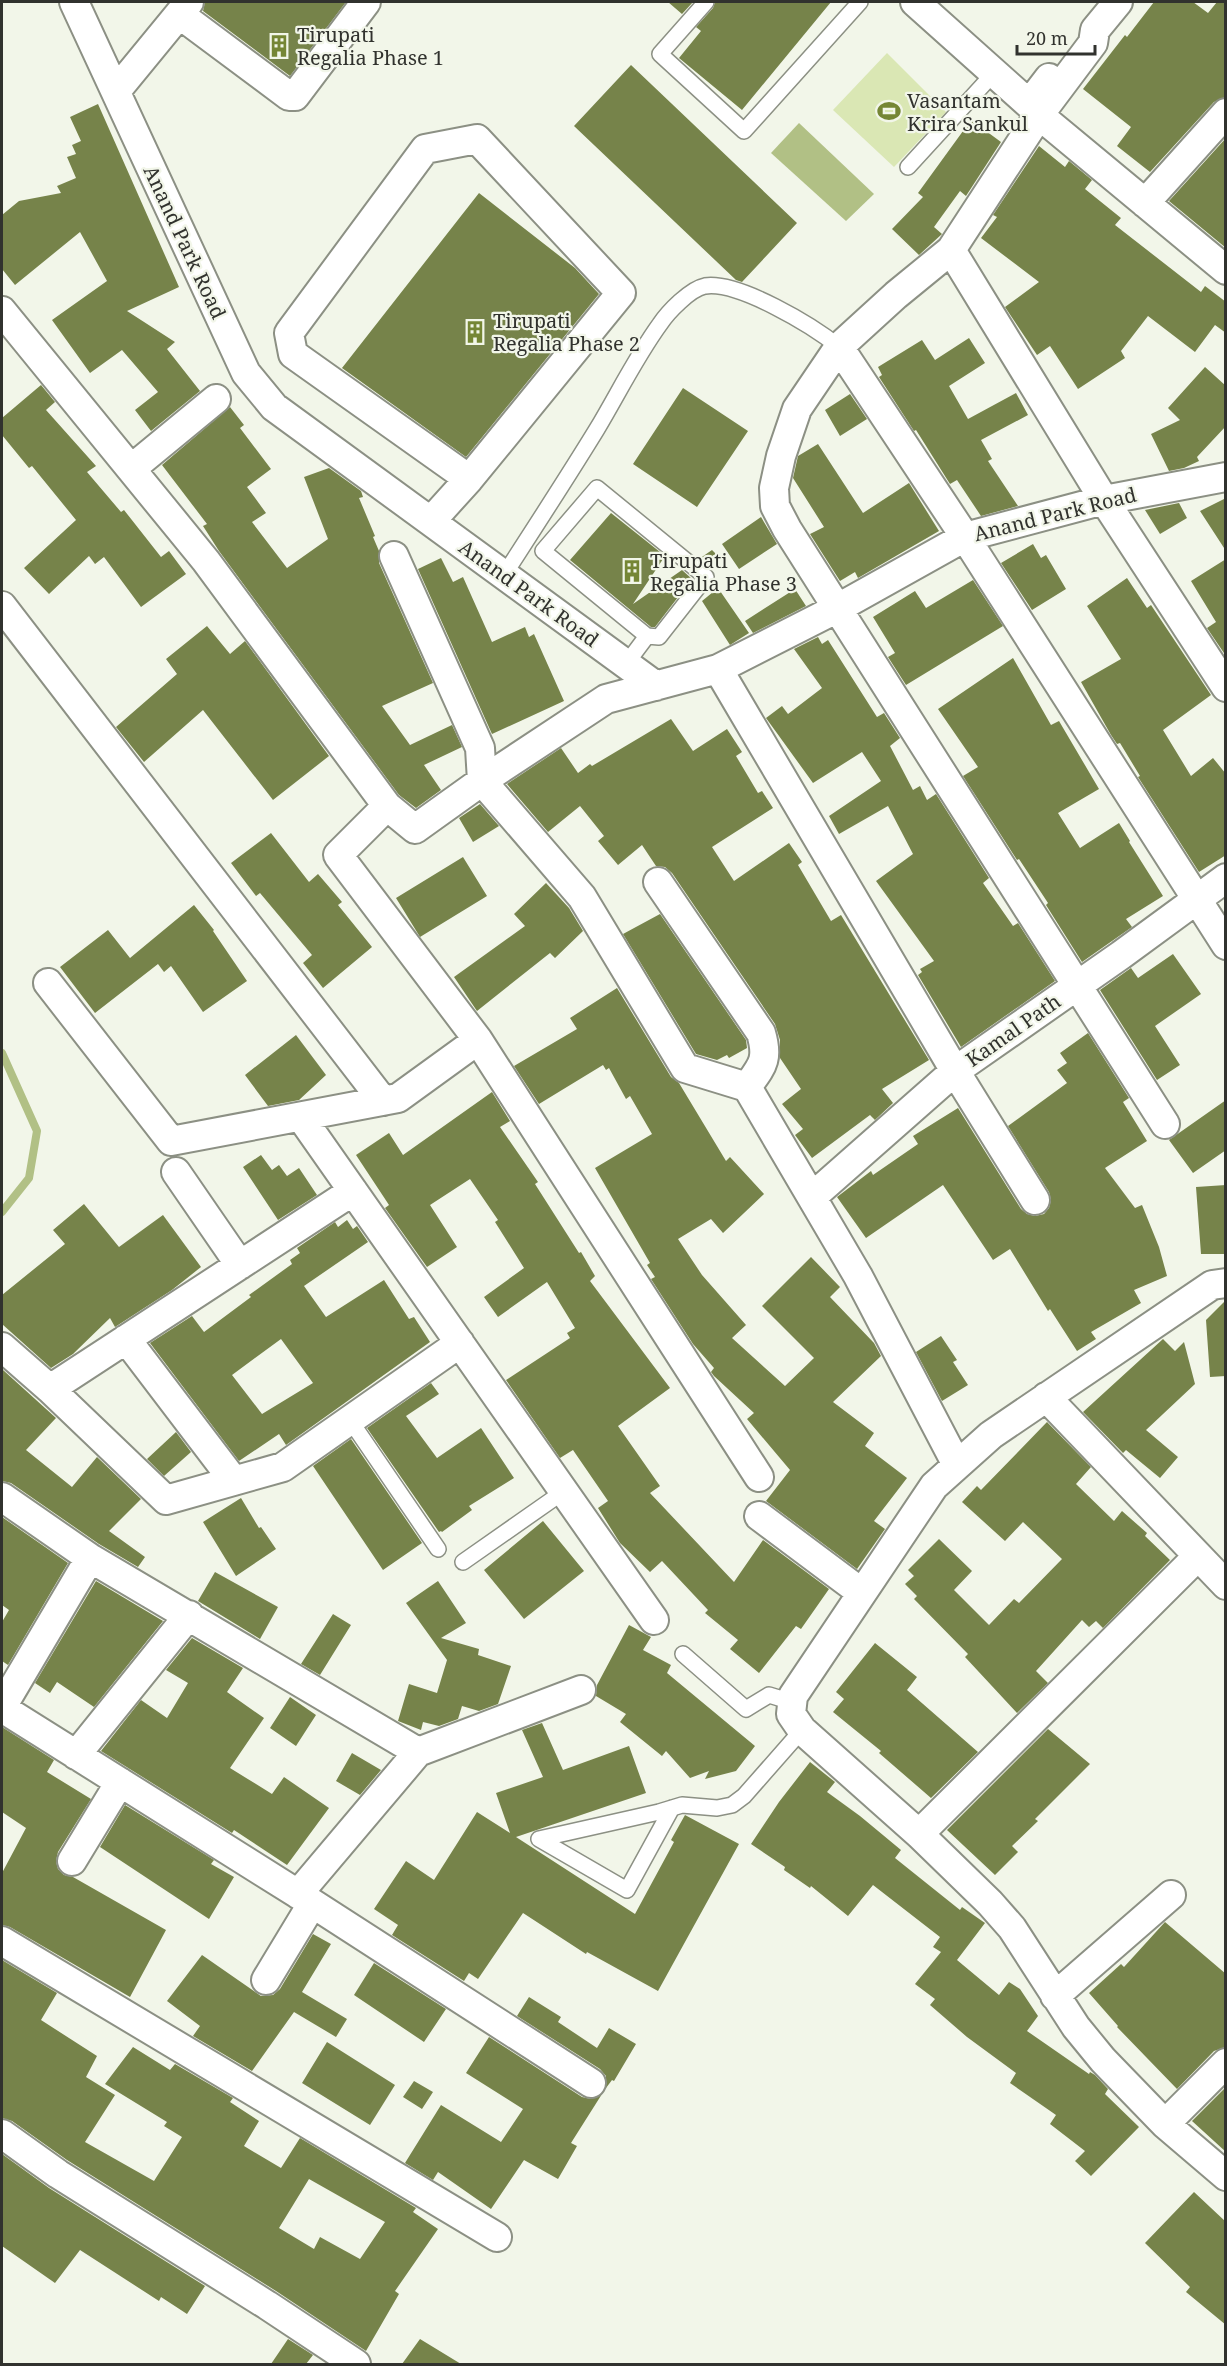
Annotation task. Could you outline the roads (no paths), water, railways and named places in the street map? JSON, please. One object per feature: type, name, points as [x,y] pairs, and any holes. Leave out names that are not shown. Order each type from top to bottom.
[{"type":"street","name":"Anand Park Road","points":[[74,2],[246,373],[274,407],[656,686],[718,669],[838,608],[964,537],[1104,500],[1226,477]]},
{"type":"street","points":[[116,91],[184,8],[292,97],[297,94],[366,2]]},
{"type":"street","points":[[915,2],[1029,104],[1083,35],[1095,30],[1118,2]]},
{"type":"street","points":[[1095,30],[1093,43],[1039,115],[951,250],[840,347],[797,409],[781,456],[774,488],[775,506],[787,529],[1165,1124]]},
{"type":"street","points":[[1145,203],[1226,113]]},
{"type":"street","points":[[1039,115],[1226,270]]},
{"type":"street","points":[[431,522],[469,479],[621,293],[477,139],[424,150],[290,333],[293,354],[469,479]]},
{"type":"street","points":[[951,250],[1104,500],[1226,687]]},
{"type":"street","points":[[2,311],[206,561],[387,806],[415,829],[482,781],[606,699],[656,686]]},
{"type":"street","points":[[840,347],[1226,945]]},
{"type":"street","points":[[131,469],[216,399]]},
{"type":"street","points":[[394,556],[480,748],[482,781],[582,897],[685,1068],[747,1088],[858,1276],[957,1465]]},
{"type":"street","points":[[2,606],[383,1101]]},
{"type":"street","points":[[718,669],[955,1071],[1035,1200]]},
{"type":"street","points":[[387,806],[338,855],[478,1040],[759,1477]]},
{"type":"street","name":"Kamal Path","points":[[812,1197],[955,1071],[1197,901],[1226,878]]},
{"type":"street","points":[[658,882],[761,1033],[766,1050],[763,1065],[747,1088]]},
{"type":"street","points":[[48,983],[171,1142],[398,1098],[478,1040]]},
{"type":"street","points":[[301,1117],[654,1620]]},
{"type":"street","points":[[176,1172],[240,1264]]},
{"type":"street","points":[[50,1389],[353,1191]]},
{"type":"street","points":[[1226,1283],[1212,1285],[991,1435],[934,1486],[793,1696],[791,1714],[802,1730],[919,1834],[990,1903],[1012,1928],[1076,2027],[1103,2060],[1165,2124],[1226,2176]]},
{"type":"street","points":[[126,1339],[234,1481]]},
{"type":"street","points":[[2,1347],[50,1389],[166,1500],[283,1467],[460,1343]]},
{"type":"street","points":[[1046,1397],[1226,1585]]},
{"type":"street","points":[[2,1497],[90,1557],[418,1752]]},
{"type":"street","points":[[759,1516],[862,1593]]},
{"type":"street","points":[[919,1834],[1198,1556]]},
{"type":"street","points":[[90,1557],[2,1707],[591,2083]]},
{"type":"street","points":[[76,1755],[189,1615]]},
{"type":"street","points":[[266,1980],[305,1899],[418,1752],[581,1690]]},
{"type":"street","points":[[72,1861],[120,1782]]},
{"type":"street","points":[[1055,1996],[1171,1895]]},
{"type":"street","points":[[2,1941],[497,2237]]},
{"type":"street","points":[[1165,2124],[1226,2063]]},
{"type":"street","points":[[2,2134],[58,2174],[267,2304],[356,2364]]},
{"type":"lane","points":[[706,2],[660,54],[744,131],[860,2]]},
{"type":"lane","points":[[908,166],[994,73]]},
{"type":"lane","points":[[504,575],[591,438],[660,323],[688,296],[704,286],[729,289],[788,313],[840,347]]},
{"type":"lane","points":[[597,488],[706,577],[659,637],[647,636],[543,551],[597,488]]},
{"type":"lane","points":[[626,664],[647,636]]},
{"type":"lane","points":[[350,1420],[438,1549]]},
{"type":"lane","points":[[463,1562],[563,1492]]},
{"type":"lane","points":[[683,1654],[746,1709],[769,1695],[792,1702]]},
{"type":"lane","points":[[672,1808],[627,1890],[539,1839],[682,1805],[717,1808],[732,1805],[744,1796],[802,1730]]},
{"type":"waterway","points":[[2,1053],[37,1131],[29,1178],[2,1212]]},
{"type":"place","name":"Tirupati Regalia Phase 1","points":[[279,46]]},
{"type":"place","name":"Vasantam Krira Sankul","points":[[889,111]]},
{"type":"place","name":"Tirupati Regalia Phase 2","points":[[475,332]]},
{"type":"place","name":"Tirupati Regalia Phase 3","points":[[632,571]]}]
